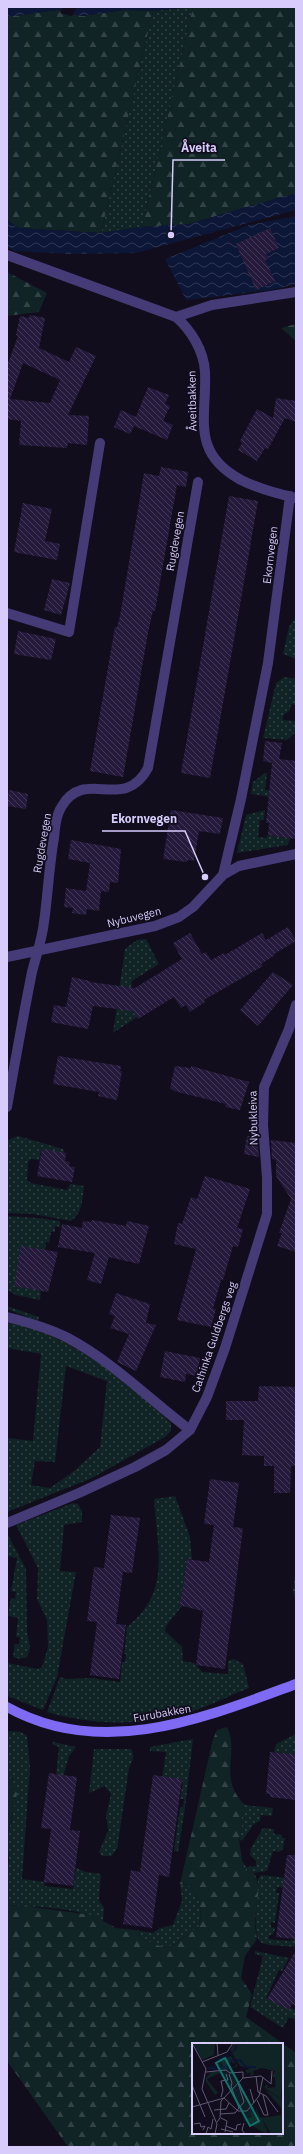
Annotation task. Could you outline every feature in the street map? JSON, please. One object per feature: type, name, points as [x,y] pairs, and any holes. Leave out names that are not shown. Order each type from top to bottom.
[{"type":"street","name":"Åveitbakken","points":[[7,255],[176,316],[188,328],[201,353],[205,371],[204,432],[214,458],[225,469],[241,480],[293,497]]},
{"type":"street","points":[[176,316],[212,305],[296,292]]},
{"type":"street","points":[[7,613],[69,632],[100,443]]},
{"type":"street","name":"Rugdevegen","points":[[7,1106],[32,971],[39,949],[44,922],[48,875],[57,817],[60,807],[66,799],[87,788],[122,790],[130,788],[144,776],[148,768],[198,482]]},
{"type":"street","name":"Ekornvegen","points":[[223,875],[241,799],[268,663],[293,497]]},
{"type":"street","name":"Nybuvegen","points":[[7,957],[39,949],[155,926],[179,917],[193,907],[223,875],[239,866],[295,857]]},
{"type":"street","name":"Nybukleiva","points":[[267,1214],[267,1178],[263,1125],[264,1087],[289,1029],[296,1005]]},
{"type":"street","name":"Cathinka Guldbergs veg","points":[[7,1523],[79,1493],[135,1467],[166,1450],[190,1430],[207,1397],[225,1348],[267,1214]]},
{"type":"street","points":[[7,1317],[36,1325],[66,1337],[98,1356],[190,1430]]},
{"type":"street","name":"Furubakken","points":[[7,1707],[41,1722],[74,1730],[144,1731],[195,1720],[296,1684]]},
{"type":"green space","points":[[193,7],[142,227],[101,233],[153,11]]},
{"type":"green space","points":[[193,7],[296,7],[296,193],[189,224],[142,227]]},
{"type":"green space","points":[[57,10],[82,16],[124,10],[153,11],[101,233],[19,228],[7,220],[7,17]]},
{"type":"green space","points":[[7,272],[47,293],[39,312],[7,316]]},
{"type":"green space","points":[[296,324],[296,341],[281,328]]},
{"type":"green space","points":[[296,617],[296,659],[283,654],[289,627]]},
{"type":"green space","points":[[284,677],[296,679],[296,705],[291,704],[290,710],[283,716],[283,720],[296,721],[296,732],[287,740],[263,738],[276,683]]},
{"type":"green space","points":[[267,773],[265,790],[274,791],[293,800],[251,794],[253,782]]},
{"type":"green space","points":[[265,810],[264,820],[260,820],[258,837],[267,838],[267,835],[290,838],[288,845],[237,853],[246,815]]},
{"type":"green space","points":[[146,939],[159,964],[132,981],[130,1007],[137,1017],[113,1033],[125,949],[137,940]]},
{"type":"green space","points":[[18,1136],[63,1149],[66,1156],[41,1151],[39,1160],[31,1159],[28,1162],[27,1180],[31,1183],[67,1190],[70,1184],[84,1186],[80,1210],[71,1221],[33,1214],[7,1213],[8,1140]]},
{"type":"green space","points":[[7,1216],[60,1221],[60,1227],[55,1226],[55,1232],[51,1232],[49,1243],[46,1242],[40,1300],[16,1295],[7,1290]]},
{"type":"green space","points":[[7,1306],[39,1317],[38,1321],[7,1309]]},
{"type":"green space","points":[[7,1322],[28,1326],[72,1346],[95,1360],[138,1392],[171,1423],[171,1431],[165,1437],[92,1478],[7,1512],[7,1438],[33,1441],[41,1354],[7,1348]],"holes":[[[66,1366],[107,1381],[100,1447],[73,1472],[50,1488],[31,1485],[35,1461],[55,1462]]]},
{"type":"green space","points":[[175,1496],[190,1537],[192,1559],[187,1559],[184,1578],[189,1579],[183,1587],[179,1604],[182,1606],[166,1626],[165,1631],[182,1647],[183,1661],[194,1663],[202,1672],[228,1674],[228,1661],[234,1659],[243,1664],[249,1688],[184,1714],[150,1721],[98,1722],[47,1712],[60,1677],[66,1679],[91,1678],[120,1682],[122,1662],[125,1662],[126,1654],[124,1654],[127,1627],[141,1613],[151,1599],[156,1584],[159,1552],[154,1499]]},
{"type":"green space","points":[[73,1503],[78,1504],[82,1511],[82,1522],[64,1525],[60,1571],[76,1572],[57,1677],[43,1710],[7,1696],[7,1663],[38,1669],[42,1667],[48,1647],[47,1620],[37,1599],[38,1568],[16,1525]]},
{"type":"green space","points":[[7,1533],[26,1569],[27,1631],[30,1648],[27,1657],[20,1659],[13,1657],[15,1644],[19,1644],[20,1637],[16,1637],[18,1618],[8,1616],[11,1598],[15,1599],[16,1592],[11,1591],[17,1558],[7,1556]]},
{"type":"green space","points":[[296,1567],[296,1602],[293,1591]]},
{"type":"green space","points":[[227,1727],[231,1746],[230,1775],[232,1785],[237,1795],[245,1805],[241,1813],[242,1829],[239,1839],[242,1861],[246,1867],[246,1871],[254,1873],[258,1885],[255,1917],[257,1939],[245,1956],[241,1978],[252,1994],[246,2017],[282,2043],[192,2043],[192,2134],[283,2134],[283,2044],[296,2053],[296,2147],[68,2147],[7,2061],[7,1905],[92,1915],[116,1928],[134,1930],[140,1938],[165,1948],[176,1944],[199,1926],[201,1915],[200,1904],[196,1894],[189,1885],[180,1884],[213,1739],[217,1730]]},
{"type":"green space","points":[[7,1732],[21,1732],[27,1736],[30,1767],[22,1879],[45,1882],[44,1886],[73,1889],[76,1868],[86,1872],[101,1874],[99,1900],[104,1908],[103,1922],[82,1913],[44,1907],[7,1905],[7,1866],[9,1862],[7,1837],[13,1813],[13,1780],[7,1776]]},
{"type":"green space","points":[[296,1734],[296,1768],[293,1768],[293,1754],[274,1752],[276,1744]]},
{"type":"green space","points":[[193,1739],[178,1852],[174,1851],[180,1807],[183,1807],[184,1799],[180,1799],[183,1782],[162,1779],[166,1752],[150,1751],[150,1747]]},
{"type":"green space","points":[[53,1742],[76,1747],[69,1756],[63,1777],[56,1776],[59,1747],[52,1744]]},
{"type":"green space","points":[[94,1749],[131,1749],[133,1754],[129,1768],[117,1849],[111,1856],[102,1856],[99,1852],[108,1831],[106,1815],[111,1794],[105,1786],[89,1793]]},
{"type":"green space","points":[[7,1776],[13,1780],[17,1794],[7,1837]]},
{"type":"green space","points":[[245,1805],[273,1808],[272,1816],[261,1815],[260,1821],[254,1824],[242,1841],[239,1839],[242,1829],[241,1813]]},
{"type":"green space","points":[[263,1828],[274,1829],[274,1834],[282,1835],[282,1838],[285,1838],[283,1849],[279,1852],[273,1851],[267,1871],[254,1873],[245,1871],[246,1867],[256,1866],[256,1861],[250,1855],[251,1848]]},
{"type":"green space","points":[[261,1875],[296,1879],[296,1889],[277,1887],[276,1893],[279,1893],[275,1923],[271,1922],[271,1927],[275,1928],[274,1933],[269,1936],[269,1939],[290,1941],[296,1938],[296,1947],[265,1944],[258,1939],[256,1932],[256,1914],[258,1879]]},
{"type":"green space","points":[[180,1884],[189,1885],[196,1894],[200,1904],[201,1915],[199,1926],[176,1944],[165,1948],[140,1938],[134,1930],[153,1933],[160,1928],[173,1925],[182,1901]]},
{"type":"green space","points":[[255,1951],[289,1958],[282,1971],[279,1970],[266,1998],[289,2010],[290,2008],[296,2010],[296,2020],[289,2017],[283,2028],[250,2007],[263,1956],[255,1954]]},
{"type":"water","points":[[7,7],[191,7],[153,11],[124,10],[82,16],[57,10],[7,17]]},
{"type":"water","points":[[296,193],[296,210],[136,253],[70,254],[14,251],[7,246],[7,220],[19,228],[101,233],[142,227],[189,224]]},
{"type":"water","points":[[296,216],[296,284],[272,290],[186,300],[165,259],[249,225]]},
{"type":"pier","points":[[63,7],[77,7],[72,16],[60,13]]},
{"type":"building","points":[[270,228],[279,248],[266,254],[269,259],[265,260],[275,281],[256,290],[236,244]]},
{"type":"building","points":[[30,315],[45,318],[39,348],[69,362],[76,347],[96,356],[68,415],[89,416],[87,445],[68,443],[67,448],[19,445],[21,421],[7,419],[7,366],[18,336],[16,335],[20,316],[29,318]],"holes":[[[23,363],[60,380],[50,403],[10,399]]]},
{"type":"building","points":[[148,387],[169,395],[165,404],[170,406],[163,421],[173,425],[167,440],[134,426],[130,434],[114,427],[121,410],[136,417]]},
{"type":"building","points":[[276,398],[296,401],[296,422],[285,418],[268,449],[265,448],[257,461],[238,450],[242,443],[240,441],[257,409],[273,418]]},
{"type":"building","points":[[161,467],[188,472],[186,487],[177,485],[155,611],[153,610],[148,633],[123,777],[90,771],[115,627],[117,627],[120,616],[144,473],[159,476]]},
{"type":"building","points":[[229,496],[258,501],[210,778],[181,773]]},
{"type":"building","points":[[23,503],[52,509],[45,541],[60,544],[57,560],[14,552]]},
{"type":"building","points":[[52,579],[70,583],[61,615],[44,610]]},
{"type":"building","points":[[18,631],[56,639],[51,660],[14,654]]},
{"type":"building","points":[[265,741],[282,743],[279,759],[296,761],[296,839],[268,835],[269,823],[266,823],[272,763],[263,761]]},
{"type":"building","points":[[9,790],[28,794],[26,809],[7,806]]},
{"type":"building","points":[[171,810],[223,818],[220,834],[199,831],[194,861],[188,860],[187,862],[163,859]]},
{"type":"building","points":[[71,840],[121,849],[118,883],[110,882],[109,892],[101,891],[99,911],[87,909],[86,915],[72,913],[73,908],[64,907],[66,888],[86,891],[90,863],[68,859]]},
{"type":"building","points":[[288,927],[296,941],[274,954],[275,955],[261,964],[263,966],[204,1000],[205,1002],[190,1012],[186,1005],[181,1008],[174,997],[138,1019],[133,1011],[93,1006],[88,1029],[51,1022],[54,1005],[66,1007],[72,977],[90,982],[135,988],[182,959],[173,943],[190,933],[202,954],[206,952],[211,960],[224,953],[225,955],[262,933],[266,940]]},
{"type":"building","points":[[273,972],[293,985],[258,1026],[240,1010]]},
{"type":"building","points":[[58,1056],[121,1066],[120,1071],[122,1071],[117,1100],[98,1096],[99,1092],[53,1084]]},
{"type":"building","points":[[175,1066],[191,1068],[191,1066],[249,1082],[240,1110],[225,1107],[226,1104],[174,1091],[170,1088]]},
{"type":"building","points":[[247,1136],[257,1138],[259,1157],[244,1154]]},
{"type":"building","points":[[271,1140],[296,1143],[296,1252],[277,1246],[282,1233],[279,1233],[291,1199],[276,1176],[276,1160],[272,1159]]},
{"type":"building","points":[[42,1149],[66,1153],[65,1161],[70,1162],[69,1166],[75,1167],[72,1182],[37,1176]]},
{"type":"building","points":[[205,1176],[250,1189],[237,1228],[243,1229],[238,1247],[233,1246],[223,1280],[221,1280],[213,1309],[216,1309],[211,1327],[177,1320],[196,1249],[174,1244],[178,1223],[182,1224],[191,1197],[197,1199]]},
{"type":"building","points":[[92,1220],[126,1226],[127,1221],[149,1226],[139,1264],[109,1257],[101,1284],[87,1280],[95,1253],[58,1247],[62,1224],[82,1228],[83,1221],[91,1222]]},
{"type":"building","points":[[21,1246],[58,1252],[48,1292],[14,1286]]},
{"type":"building","points":[[116,1293],[150,1304],[146,1323],[156,1325],[136,1371],[117,1362],[129,1334],[110,1328],[115,1316],[109,1314]]},
{"type":"building","points":[[165,1351],[200,1358],[197,1376],[186,1374],[185,1382],[160,1377]]},
{"type":"building","points":[[259,1386],[296,1387],[295,1466],[291,1466],[290,1493],[274,1493],[274,1466],[264,1466],[264,1456],[242,1455],[244,1420],[226,1420],[226,1401],[258,1401]]},
{"type":"building","points":[[210,1479],[239,1483],[233,1527],[243,1528],[225,1669],[196,1665],[203,1611],[179,1605],[185,1579],[187,1559],[209,1562],[214,1525],[204,1524]]},
{"type":"building","points":[[111,1515],[140,1518],[132,1573],[123,1572],[116,1624],[126,1625],[119,1679],[90,1675],[97,1622],[87,1621],[94,1567],[104,1568]]},
{"type":"building","points":[[270,1752],[296,1754],[296,1800],[270,1797],[270,1794],[266,1794]]},
{"type":"building","points":[[49,1773],[77,1777],[70,1830],[80,1831],[73,1886],[44,1882],[51,1829],[41,1828]]},
{"type":"building","points":[[153,1775],[182,1779],[169,1877],[159,1875],[152,1928],[123,1924],[131,1870],[140,1872]]},
{"type":"building","points":[[287,1855],[296,1855],[296,1939],[276,1937]]},
{"type":"building","points":[[296,1950],[296,2006],[292,2004],[289,2010],[267,1999]]},
{"type":"place","name":"Åveita","points":[[171,235]]},
{"type":"place","name":"Ekornvegen","points":[[205,877]]}]
